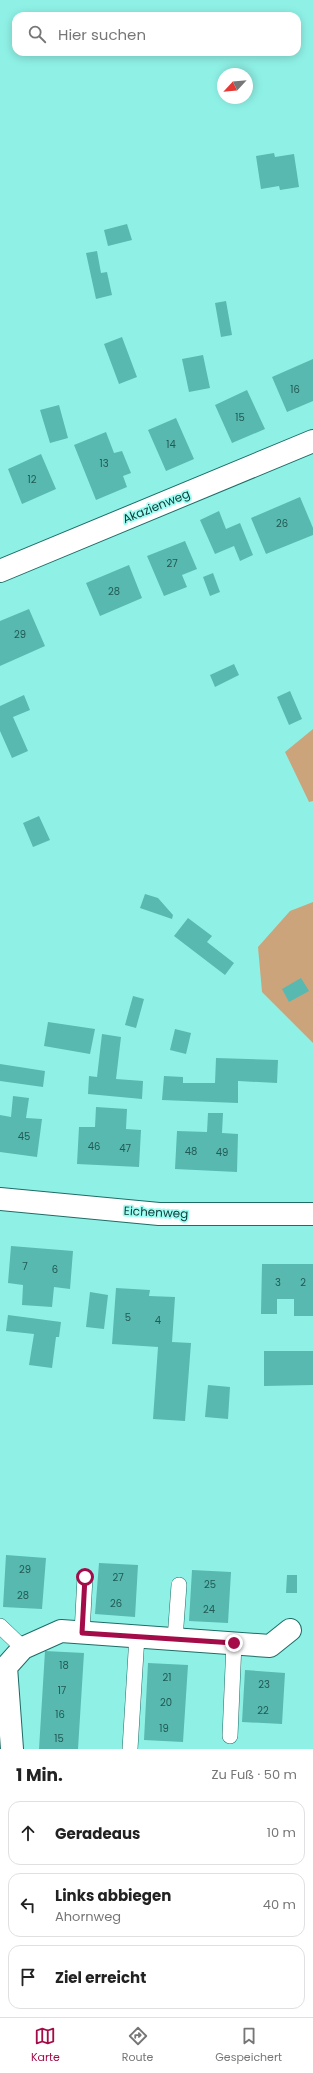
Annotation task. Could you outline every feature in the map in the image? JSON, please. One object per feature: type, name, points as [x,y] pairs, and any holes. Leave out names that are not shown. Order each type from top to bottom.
[{"type":"street","name":"Akazienweg","points":[[0,570],[313,441]]},
{"type":"street","name":"Eichenweg","points":[[0,1199],[159,1214],[313,1214]]},
{"type":"street","points":[[12,1749],[6,1667],[23,1648],[61,1631],[270,1646],[290,1630]]},
{"type":"lane","points":[[82,1633],[85,1577]]},
{"type":"lane","points":[[175,1639],[179,1585]]},
{"type":"lane","points":[[0,1626],[23,1648]]},
{"type":"lane","points":[[130,1749],[137,1636]]},
{"type":"lane","points":[[230,1736],[234,1643]]},
{"type":"shaded area","points":[[313,729],[313,801],[309,802],[285,752]]},
{"type":"shaded area","points":[[313,902],[313,1043],[262,992],[258,947],[290,911]]},
{"type":"building","points":[[274,153],[275,157],[294,154],[299,187],[280,190],[279,186],[261,189],[256,156]]},
{"type":"building","points":[[127,224],[132,240],[108,246],[104,230]]},
{"type":"building","points":[[97,251],[101,273],[107,272],[112,295],[96,299],[86,253]]},
{"type":"building","points":[[226,301],[232,335],[221,337],[215,303]]},
{"type":"building","points":[[122,337],[137,377],[119,384],[104,344]]},
{"type":"building","points":[[203,355],[210,388],[189,392],[182,359]]},
{"type":"building","points":[[313,359],[313,401],[287,412],[272,377]]},
{"type":"building","points":[[247,390],[265,429],[232,443],[215,405]]},
{"type":"building","points":[[59,405],[68,438],[50,443],[40,410]]},
{"type":"building","points":[[176,418],[194,459],[166,471],[148,430]]},
{"type":"building","points":[[106,432],[114,453],[122,451],[131,473],[123,476],[127,487],[96,500],[74,445]]},
{"type":"building","points":[[41,454],[56,489],[22,504],[8,469]]},
{"type":"building","points":[[300,497],[313,528],[313,535],[266,554],[251,518]]},
{"type":"building","points":[[219,511],[226,529],[240,523],[253,555],[240,561],[234,546],[215,554],[200,520]]},
{"type":"building","points":[[185,541],[197,569],[182,575],[187,587],[164,596],[147,556]]},
{"type":"building","points":[[129,565],[142,598],[100,616],[86,583]]},
{"type":"building","points":[[213,573],[220,592],[210,596],[203,577]]},
{"type":"building","points":[[29,609],[45,646],[0,666],[0,621]]},
{"type":"building","points":[[234,664],[239,675],[215,687],[210,675]]},
{"type":"building","points":[[290,691],[302,719],[289,725],[277,697]]},
{"type":"building","points":[[24,695],[30,710],[13,717],[28,751],[12,758],[0,731],[0,706]]},
{"type":"building","points":[[39,816],[50,840],[33,847],[23,823]]},
{"type":"building","points":[[145,894],[158,898],[173,915],[172,919],[140,908]]},
{"type":"building","points":[[188,918],[212,936],[207,942],[234,963],[225,975],[174,936]]},
{"type":"building","points":[[301,978],[309,991],[289,1002],[282,989]]},
{"type":"building","points":[[133,996],[144,999],[136,1028],[125,1025]]},
{"type":"building","points":[[48,1022],[95,1029],[90,1054],[44,1046]]},
{"type":"building","points":[[175,1029],[191,1033],[186,1054],[170,1050]]},
{"type":"building","points":[[102,1034],[121,1037],[116,1079],[143,1081],[142,1099],[88,1094],[89,1076],[97,1077]]},
{"type":"building","points":[[216,1058],[278,1060],[277,1083],[238,1081],[238,1103],[162,1100],[164,1076],[183,1077],[183,1083],[215,1083]]},
{"type":"building","points":[[0,1064],[45,1071],[43,1087],[0,1081]]},
{"type":"building","points":[[13,1096],[29,1098],[26,1118],[42,1119],[37,1157],[0,1152],[0,1115],[11,1117]]},
{"type":"building","points":[[96,1107],[127,1109],[126,1129],[141,1130],[139,1167],[77,1164],[79,1127],[95,1127]]},
{"type":"building","points":[[208,1113],[223,1113],[222,1133],[238,1134],[237,1172],[175,1169],[177,1131],[207,1132]]},
{"type":"building","points":[[11,1246],[73,1251],[70,1289],[54,1287],[52,1307],[22,1305],[23,1285],[8,1283]]},
{"type":"building","points":[[262,1264],[313,1264],[313,1316],[294,1316],[294,1299],[277,1299],[277,1314],[261,1314]]},
{"type":"building","points":[[116,1288],[150,1290],[149,1296],[175,1297],[172,1342],[191,1343],[185,1421],[153,1419],[158,1347],[112,1344]]},
{"type":"building","points":[[90,1292],[108,1295],[104,1329],[86,1327]]},
{"type":"building","points":[[8,1315],[61,1322],[59,1337],[56,1337],[52,1368],[29,1365],[34,1334],[6,1331]]},
{"type":"building","points":[[264,1351],[313,1351],[313,1385],[264,1386]]},
{"type":"building","points":[[208,1385],[230,1387],[228,1419],[205,1417]]},
{"type":"building","points":[[6,1555],[46,1558],[42,1609],[3,1607]]},
{"type":"building","points":[[99,1563],[138,1565],[135,1617],[95,1614]]},
{"type":"building","points":[[192,1570],[231,1572],[228,1623],[189,1621]]},
{"type":"building","points":[[287,1575],[297,1575],[297,1593],[286,1593]]},
{"type":"building","points":[[45,1651],[84,1653],[78,1749],[39,1749]]},
{"type":"building","points":[[148,1663],[188,1665],[183,1742],[144,1740]]},
{"type":"building","points":[[245,1670],[285,1673],[282,1724],[242,1722]]},
{"type":"route","points":[[85,1577],[82,1633],[234,1643]]}]
